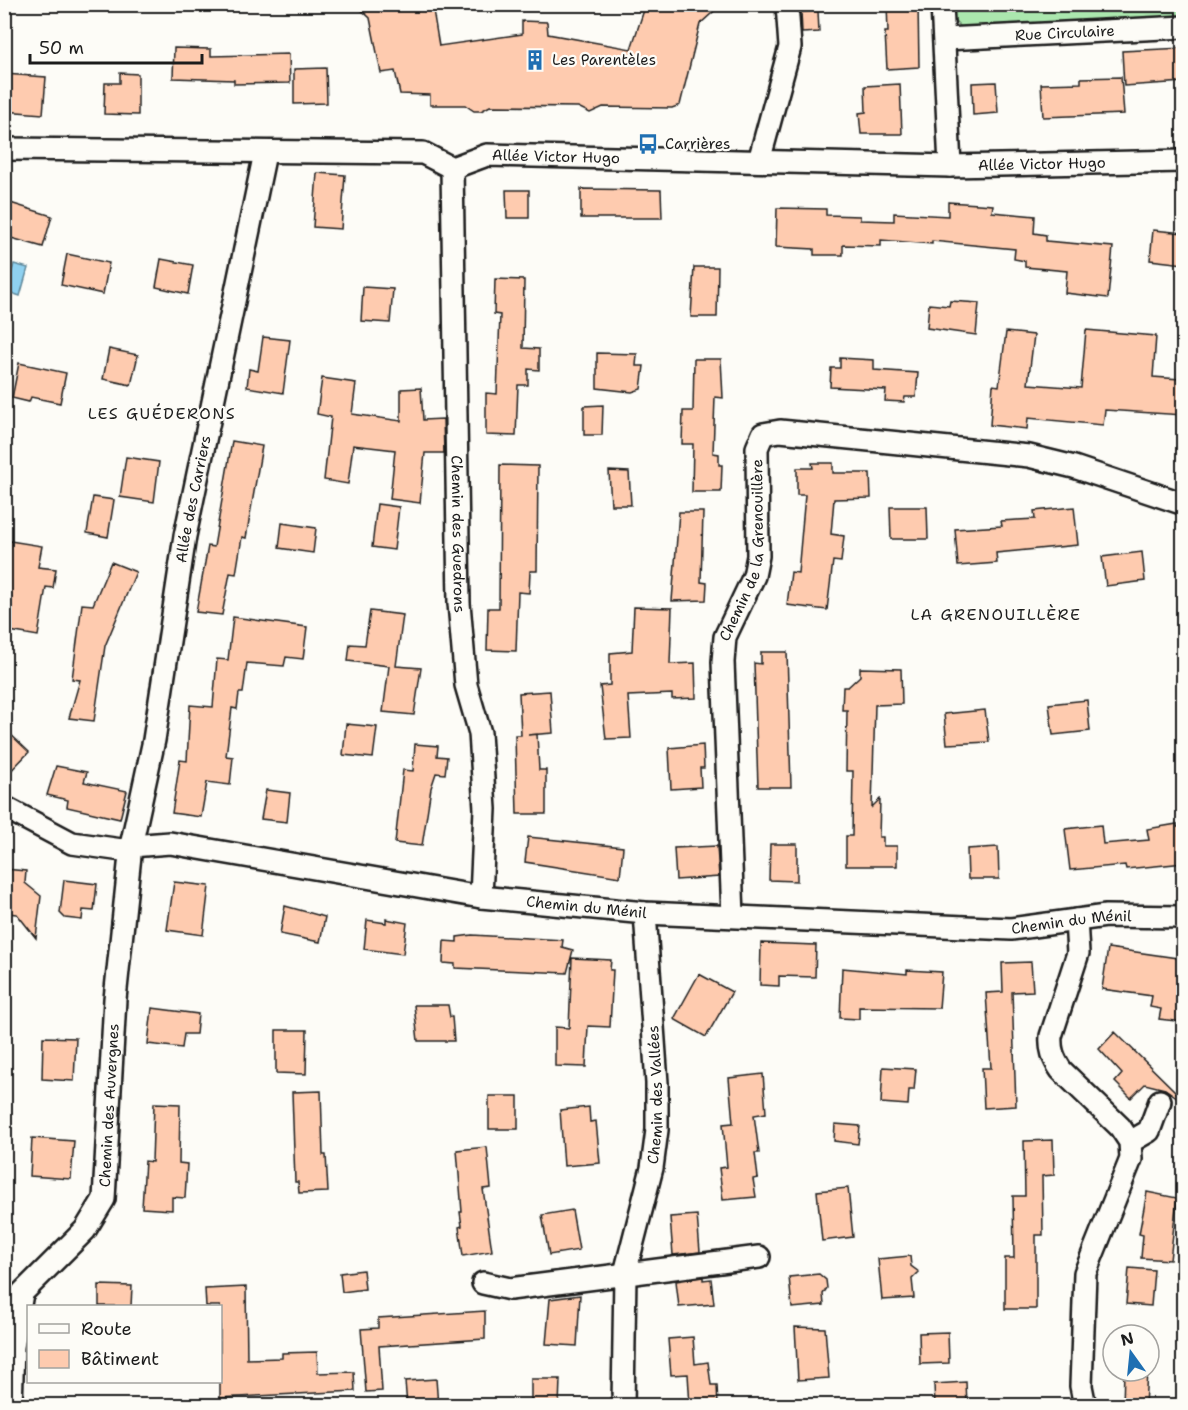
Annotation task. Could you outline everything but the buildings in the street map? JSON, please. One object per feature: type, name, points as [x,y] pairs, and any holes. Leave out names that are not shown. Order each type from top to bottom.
[{"type":"street","points":[[759,161],[790,47],[787,4]]},
{"type":"street","points":[[942,4],[950,166]]},
{"type":"street","name":"Rue Circulaire","points":[[945,39],[1184,27]]},
{"type":"street","points":[[4,149],[423,153],[452,168]]},
{"type":"street","name":"Allée des Carriers","points":[[131,846],[154,740],[185,536],[265,153]]},
{"type":"street","name":"Allée Victor Hugo","points":[[452,168],[487,155],[950,166],[1184,161]]},
{"type":"street","name":"Chemin des Guedrons","points":[[452,168],[459,603],[466,685],[480,733],[485,810],[481,897]]},
{"type":"street","name":"Chemin de la Grenouillère","points":[[733,916],[723,662],[725,638],[754,576],[756,566],[757,448],[763,434],[780,431],[1029,456],[1074,467],[1184,504]]},
{"type":"street","name":"Chemin du Ménil","points":[[4,807],[72,843],[122,850],[131,846],[170,843],[481,897],[645,913],[1011,929],[1106,916],[1184,917]]},
{"type":"street","name":"Chemin des Auvergnes","points":[[11,1406],[13,1347],[22,1293],[85,1230],[104,1199],[115,999],[131,846]]},
{"type":"street","name":"Chemin des Vallées","points":[[623,1406],[625,1273],[652,1168],[657,1130],[657,1083],[645,913]]},
{"type":"street","points":[[1076,920],[1078,953],[1050,1036],[1053,1059],[1061,1070],[1120,1127],[1130,1142],[1131,1159],[1085,1273],[1081,1386],[1085,1406]]},
{"type":"street","points":[[1130,1142],[1149,1131],[1160,1101]]},
{"type":"street","points":[[483,1282],[510,1289],[759,1257]]},
{"type":"green space","points":[[1071,4],[1071,7],[1183,5],[1183,19],[962,28],[953,19],[951,5]]},
{"type":"water","points":[[14,264],[28,268],[20,296],[6,291]]},
{"type":"place","name":"Les Parentèles","points":[[535,60]]},
{"type":"place","name":"Carrières","points":[[648,144]]},
{"type":"district","name":"LES GUÉDERONS","points":[[162,413]]},
{"type":"district","name":"LA GRENOUILLÈRE","points":[[996,614]]}]
